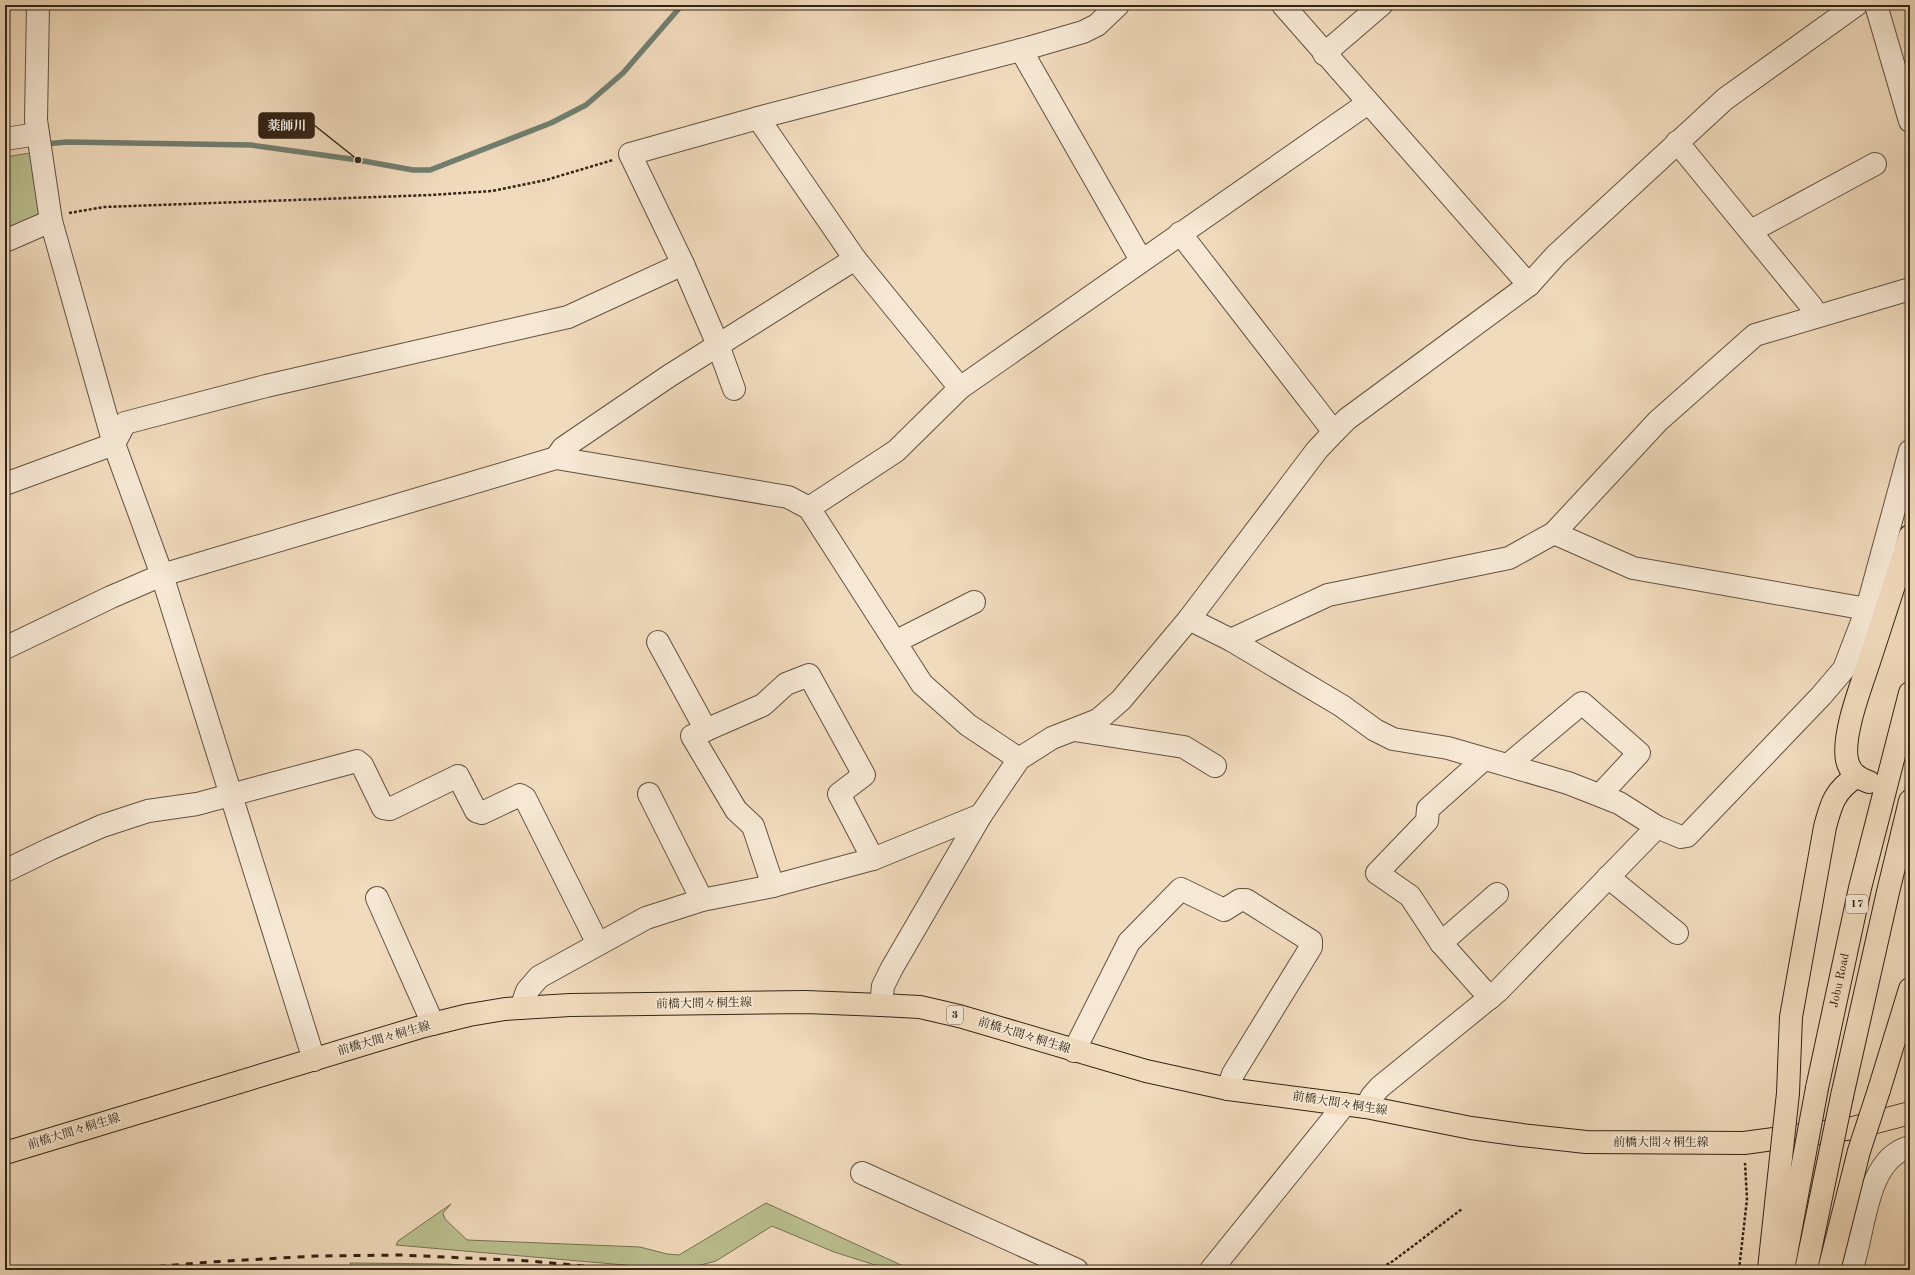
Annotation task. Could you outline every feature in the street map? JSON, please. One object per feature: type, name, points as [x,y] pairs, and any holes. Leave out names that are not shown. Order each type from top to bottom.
[{"type":"main road","points":[[1769,1270],[1788,1093],[1791,1018],[1825,826],[1831,803],[1845,784],[1864,780],[1847,759],[1847,742],[1852,717],[1910,536]]},
{"type":"main road","name":"Jobu Road","points":[[1783,1270],[1817,1088],[1860,888],[1910,694]]},
{"type":"main road","name":"17","points":[[1806,1270],[1842,1096],[1910,801]]},
{"type":"main road","points":[[1829,1270],[1859,1151],[1910,989]]},
{"type":"main road","name":"前橋大間々桐生線","points":[[5,1153],[432,1024],[469,1015],[521,1008],[570,1005],[806,1002],[881,1004],[920,1007],[959,1016],[1146,1071],[1228,1089],[1356,1106],[1472,1128],[1586,1142],[1744,1143],[1853,1128],[1910,1113]]},
{"type":"street","points":[[38,5],[36,120],[51,221],[114,444],[162,575],[314,1060]]},
{"type":"street","points":[[734,389],[718,344],[683,264],[630,154],[758,118],[1021,50],[1084,32],[1097,25],[1118,5]]},
{"type":"street","points":[[1283,5],[1324,54],[1529,285]]},
{"type":"street","points":[[1324,54],[1381,5]]},
{"type":"street","points":[[881,1004],[883,986],[892,968],[981,815],[1019,759],[1052,738],[1098,720],[1121,700],[1190,619],[1317,450],[1334,432],[1347,419],[1529,285],[1556,255],[1725,99],[1856,5]]},
{"type":"street","points":[[1876,5],[1910,121]]},
{"type":"street","points":[[1021,50],[1141,260]]},
{"type":"street","points":[[809,508],[896,451],[960,388],[1368,102]]},
{"type":"street","points":[[758,118],[855,259],[960,388]]},
{"type":"street","points":[[5,140],[38,134]]},
{"type":"street","points":[[1677,142],[1812,307],[1816,316]]},
{"type":"street","points":[[1751,231],[1875,164]]},
{"type":"street","points":[[5,241],[51,221]]},
{"type":"street","points":[[1180,233],[1334,432]]},
{"type":"street","points":[[556,458],[563,448],[669,376],[855,259]]},
{"type":"street","points":[[5,484],[114,444],[125,423],[266,386],[568,317],[683,264]]},
{"type":"street","points":[[1231,640],[1328,595],[1509,558],[1554,533],[1658,421],[1755,335],[1910,289]]},
{"type":"street","points":[[1190,619],[1231,640],[1342,706],[1375,730],[1393,739],[1448,748],[1508,765],[1600,795],[1619,803],[1657,827],[1681,837],[1687,836],[1821,696],[1844,669],[1867,609],[1910,451]]},
{"type":"street","points":[[5,648],[111,597],[162,575],[556,458],[788,497],[809,508],[922,684],[968,725],[1019,759]]},
{"type":"street","points":[[1554,533],[1633,568],[1867,609]]},
{"type":"street","points":[[895,642],[974,602]]},
{"type":"street","points":[[658,642],[706,730]]},
{"type":"street","points":[[773,886],[753,826],[736,810],[692,736],[763,705],[786,684],[809,675],[864,775],[839,794],[873,859]]},
{"type":"street","points":[[1508,765],[1582,703],[1639,753],[1600,795]]},
{"type":"street","points":[[1073,730],[1184,747],[1215,766]]},
{"type":"street","points":[[1484,759],[1428,809],[1428,821],[1377,872],[1410,896],[1441,943],[1490,998]]},
{"type":"street","points":[[5,871],[50,848],[102,826],[148,811],[197,804],[356,761],[362,765],[383,808],[390,809],[458,776],[476,811],[482,813],[520,795],[525,798],[598,944]]},
{"type":"street","points":[[649,794],[702,900]]},
{"type":"street","points":[[521,1008],[527,991],[539,977],[646,918],[702,900],[773,886],[873,859],[981,815]]},
{"type":"street","points":[[1211,1270],[1356,1106],[1372,1096],[1380,1087],[1490,998],[1657,827]]},
{"type":"street","points":[[1608,877],[1677,933]]},
{"type":"street","points":[[1074,1051],[1129,942],[1181,889],[1224,910],[1240,900],[1246,900],[1311,941],[1311,947],[1233,1074],[1228,1089]]},
{"type":"street","points":[[1441,943],[1496,894]]},
{"type":"street","points":[[377,898],[432,1024]]},
{"type":"street","points":[[1851,1270],[1867,1200],[1886,1162],[1902,1149],[1910,1147]]},
{"type":"street","points":[[862,1173],[1077,1270]]},
{"type":"path","points":[[51,221],[72,212],[104,207],[431,195],[492,190],[546,180],[630,154]]},
{"type":"path","points":[[1739,1270],[1747,1198],[1744,1143]]},
{"type":"path","points":[[1378,1270],[1393,1261],[1462,1209]]},
{"type":"path","points":[[807,1267],[819,1270]]},
{"type":"green space","points":[[30,153],[41,219],[5,227],[5,157]]},
{"type":"green space","points":[[766,1203],[912,1270],[891,1270],[834,1252],[772,1226],[716,1261],[682,1270],[396,1245],[398,1241],[451,1204],[443,1213],[445,1219],[467,1240],[640,1247],[667,1254],[679,1255]]},
{"type":"green space","points":[[350,1263],[447,1264],[532,1270],[354,1270]]},
{"type":"waterway","points":[[45,144],[67,142],[251,145],[358,160],[413,170],[430,170],[551,123],[586,105],[623,73],[682,5]]},
{"type":"tunnel","points":[[1871,783],[1910,793]]},
{"type":"railway","points":[[116,1270],[210,1262],[316,1256],[401,1255],[530,1261],[627,1270]]},
{"type":"place","name":"薬師川","points":[[358,160]]}]
